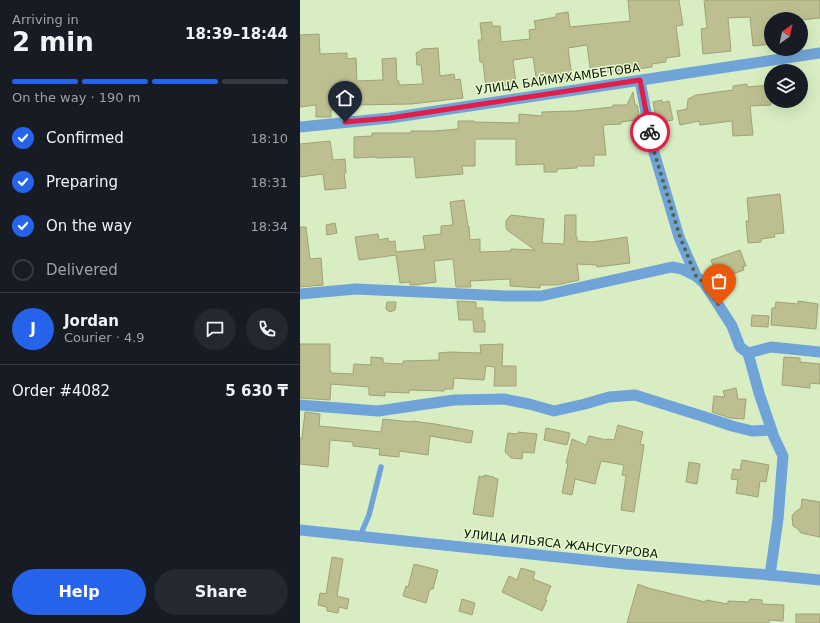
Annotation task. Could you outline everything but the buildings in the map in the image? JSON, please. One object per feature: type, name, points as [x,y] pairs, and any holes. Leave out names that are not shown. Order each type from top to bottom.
[{"type":"street","name":"УЛИЦА БАЙМУХАМБЕТОВА","points":[[300,127],[390,118],[820,53]]},
{"type":"street","points":[[640,80],[653,148],[680,237],[696,276]]},
{"type":"street","points":[[300,294],[356,288],[498,296],[541,296],[672,267],[682,269],[696,276],[705,284],[732,326],[740,347],[748,353],[759,393],[783,456],[778,520],[770,575]]},
{"type":"street","points":[[748,353],[771,348],[820,352]]},
{"type":"street","points":[[300,405],[378,411],[454,400],[504,399],[554,411],[610,397],[635,395],[732,426],[752,431],[772,430]]},
{"type":"street","name":"УЛИЦА ИЛЬЯСА ЖАНСУГУРОВА","points":[[300,530],[625,564],[820,580]]},
{"type":"lane","points":[[359,536],[369,515],[381,467]]},
{"type":"way so far","points":[[650,132],[653,148],[680,237],[696,276],[705,284],[719,305]]},
{"type":"route","points":[[345,122],[390,118],[640,80],[650,132]]}]
